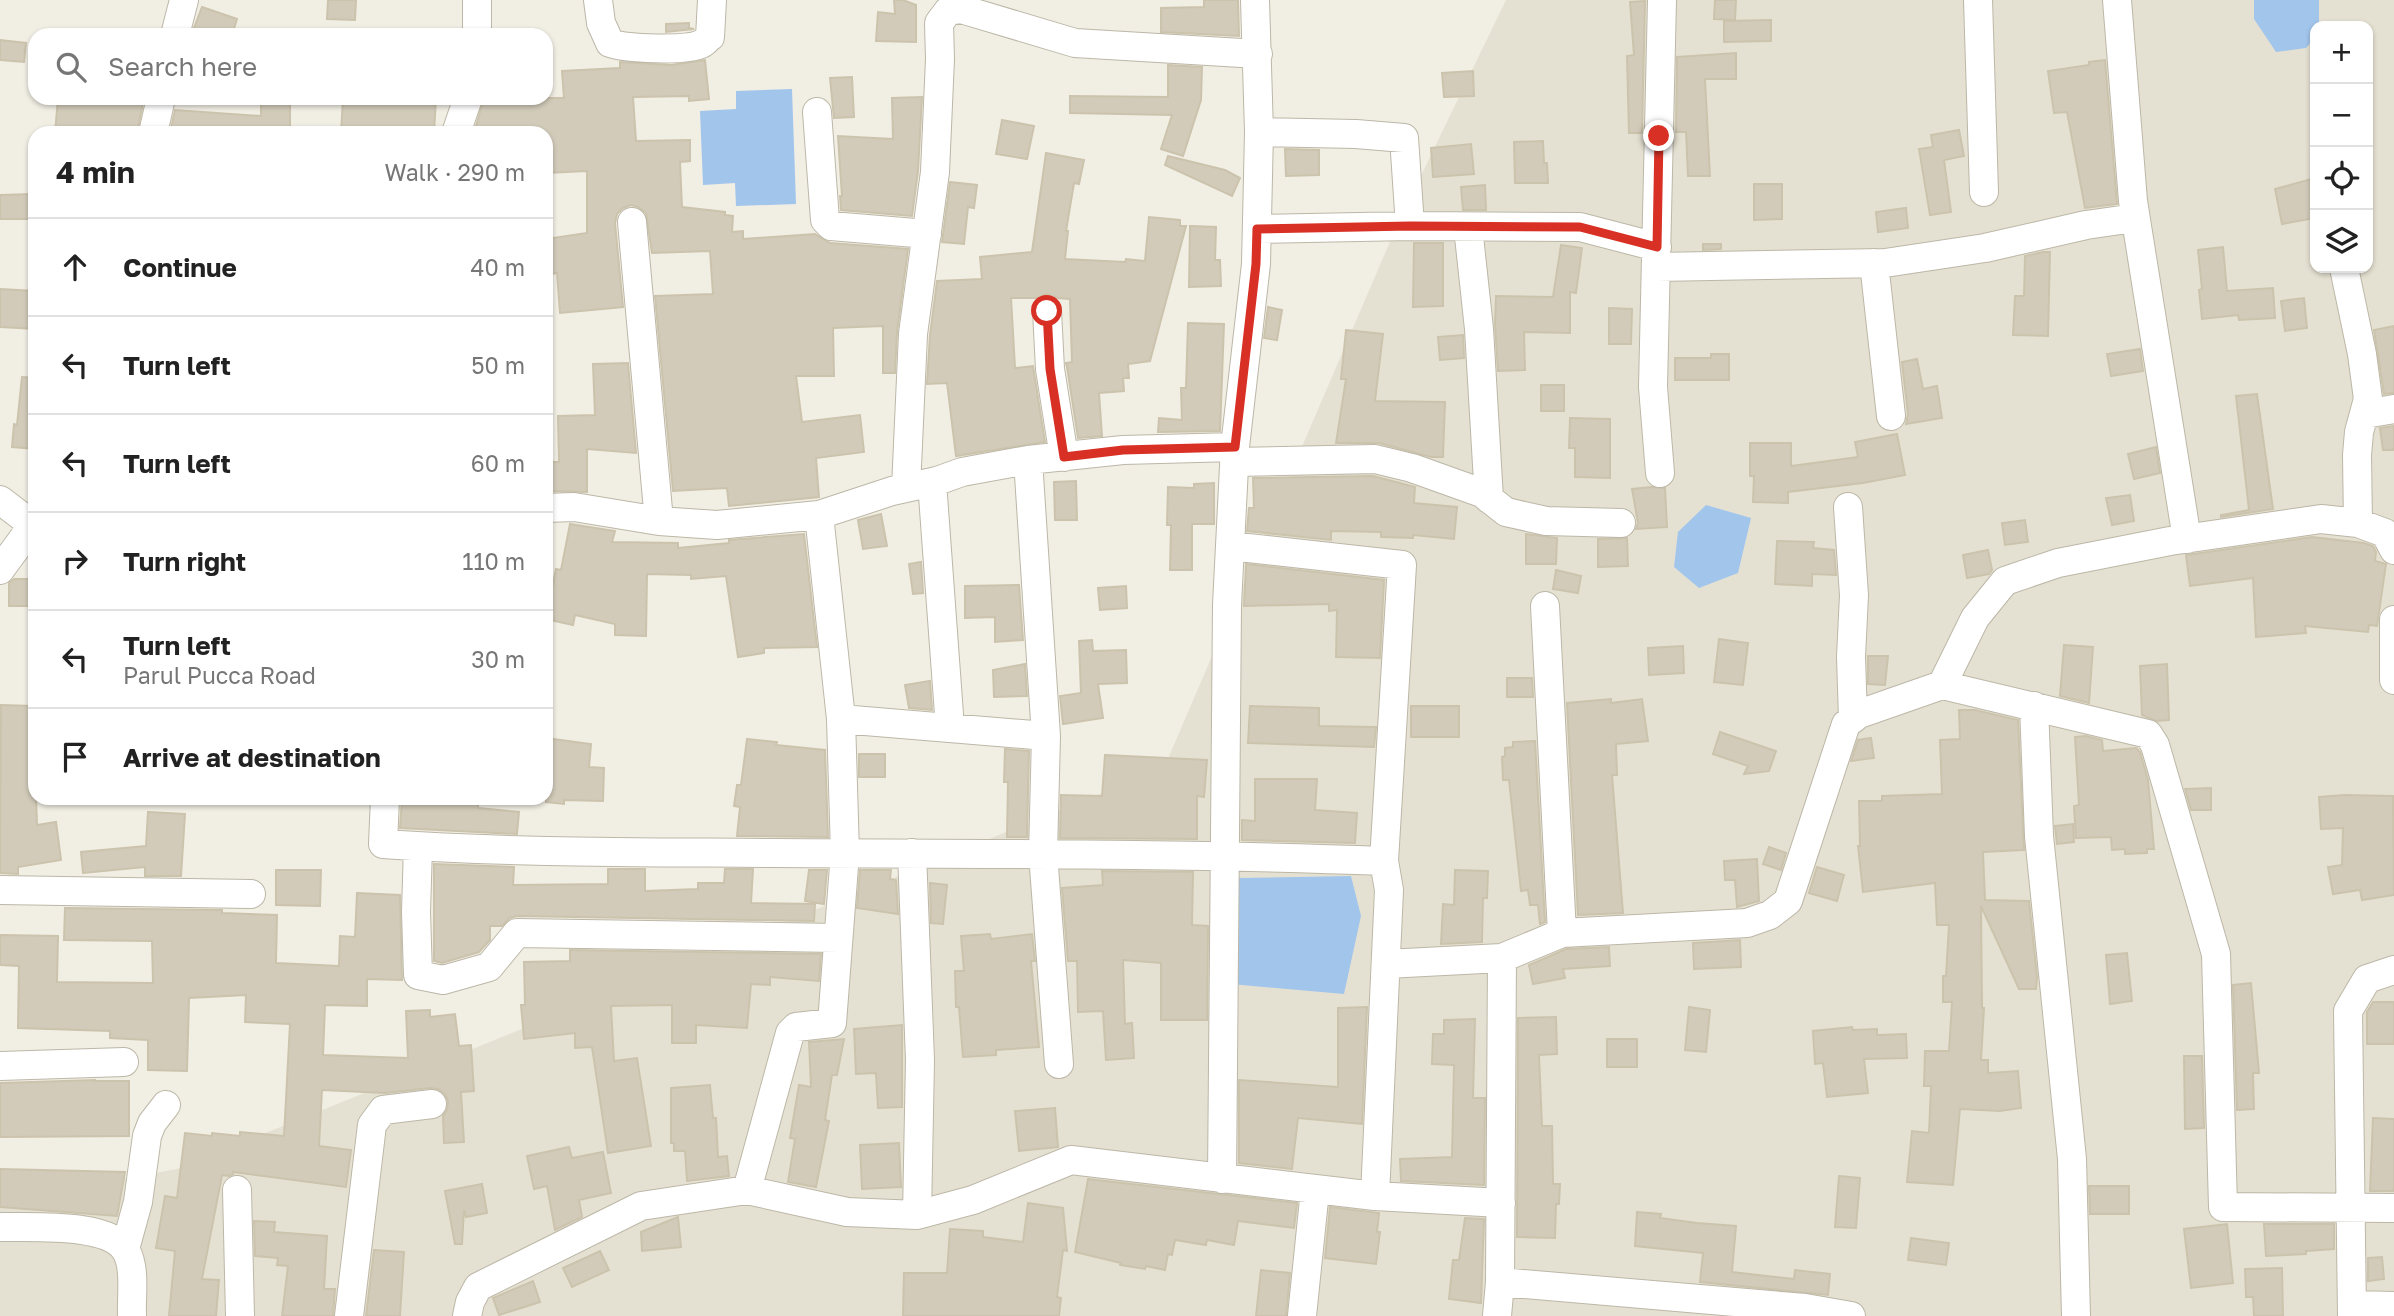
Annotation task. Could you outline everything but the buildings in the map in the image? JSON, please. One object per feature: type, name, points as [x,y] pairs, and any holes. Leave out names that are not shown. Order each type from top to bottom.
[{"type":"street","points":[[177,28],[184,0]]},
{"type":"street","points":[[477,0],[477,28]]},
{"type":"street","points":[[598,0],[601,23],[610,43],[632,48],[691,47],[701,44],[710,37],[712,0]]},
{"type":"street","points":[[1222,1179],[1227,605],[1235,455],[1256,264],[1259,132],[1255,0]]},
{"type":"street","points":[[1660,473],[1653,387],[1662,0]]},
{"type":"street","points":[[1978,0],[1984,192]]},
{"type":"street","points":[[2116,0],[2135,218],[2187,539]]},
{"type":"street","points":[[950,728],[919,485],[913,334],[935,172],[939,23],[948,6],[1075,44],[1258,54]]},
{"type":"street","points":[[155,126],[159,105]]},
{"type":"street","points":[[458,126],[466,105]]},
{"type":"street","points":[[817,112],[825,220],[831,226],[927,234]]},
{"type":"street","points":[[1259,132],[1404,138],[1410,226]]},
{"type":"street","points":[[1257,229],[1580,227],[1656,257],[1874,263],[1985,248],[2086,225],[2135,218]]},
{"type":"street","points":[[632,222],[659,521]]},
{"type":"street","points":[[1468,227],[1479,329],[1489,499]]},
{"type":"street","points":[[1874,263],[1891,416]]},
{"type":"street","points":[[2345,273],[2362,354],[2368,399],[2359,432],[2357,455],[2358,523]]},
{"type":"street","points":[[1047,311],[1050,369],[1064,457]]},
{"type":"street","points":[[2365,414],[2394,409]]},
{"type":"street","points":[[553,508],[574,507],[659,521],[717,525],[819,515],[962,472],[1028,460],[1123,450],[1375,459],[1412,468],[1482,493],[1506,512],[1546,521],[1621,523]]},
{"type":"street","points":[[1028,460],[1045,736],[1043,854],[1059,1064]]},
{"type":"street","points":[[0,500],[28,520]]},
{"type":"street","points":[[1848,507],[1854,595],[1851,657],[1853,719]]},
{"type":"street","points":[[747,1190],[790,1033],[796,1027],[832,1023],[845,853],[841,719],[819,515]]},
{"type":"street","points":[[1942,685],[1975,618],[2005,581],[2057,563],[2187,539],[2321,519],[2358,523],[2385,533],[2394,550]]},
{"type":"street","points":[[0,570],[28,532]]},
{"type":"street","points":[[1230,546],[1402,565],[1384,861],[1389,890],[1387,964],[1374,1196]]},
{"type":"street","points":[[1545,606],[1562,933]]},
{"type":"street","points":[[2394,620],[2394,680]]},
{"type":"street","points":[[1387,964],[1502,958],[1562,933],[1747,923],[1770,915],[1788,901],[1846,724],[1859,714],[1942,685],[2034,706],[2148,734],[2155,745],[2216,954],[2222,1207],[2394,1208]]},
{"type":"street","points":[[2034,706],[2039,836],[2072,1159],[2076,1316]]},
{"type":"street","points":[[841,719],[1045,736]]},
{"type":"street","points":[[385,805],[383,844],[481,850],[1225,855],[1384,861]]},
{"type":"street","points":[[418,846],[418,975],[443,980],[489,967],[517,933],[838,938]]},
{"type":"street","points":[[912,853],[920,1060],[917,1215]]},
{"type":"street","points":[[0,890],[251,894]]},
{"type":"street","points":[[1497,1316],[1500,1282],[1502,958]]},
{"type":"street","points":[[2394,970],[2367,979],[2348,1011],[2352,1311],[2394,1306]]},
{"type":"street","points":[[0,1066],[124,1062]]},
{"type":"street","points":[[349,1316],[372,1125],[383,1110],[432,1104]]},
{"type":"street","points":[[125,1249],[138,1202],[147,1136],[152,1123],[166,1105]]},
{"type":"street","points":[[467,1316],[470,1302],[478,1287],[641,1206],[747,1190],[847,1212],[917,1215],[973,1200],[1071,1160],[1374,1196],[1501,1203]]},
{"type":"street","points":[[237,1190],[240,1316]]},
{"type":"street","points":[[1302,1316],[1315,1190]]},
{"type":"street","points":[[0,1227],[90,1231],[112,1237],[125,1249],[131,1263],[132,1316]]},
{"type":"street","points":[[1500,1282],[1805,1308],[1851,1316]]},
{"type":"shaded area","points":[[1506,0],[2394,0],[2394,1316],[0,1316],[0,1201],[177,1169],[1164,768],[1398,223]]},
{"type":"water","points":[[2254,0],[2319,0],[2319,21],[2310,21],[2310,44],[2306,48],[2276,52],[2254,19]]},
{"type":"water","points":[[792,89],[796,204],[736,206],[735,183],[703,185],[700,111],[736,109],[736,91]]},
{"type":"water","points":[[1706,505],[1751,518],[1738,573],[1699,588],[1674,567],[1678,532]]},
{"type":"water","points":[[1351,876],[1361,916],[1344,994],[1231,984],[1238,878]]},
{"type":"route","points":[[1047,311],[1050,369],[1064,457],[1123,450],[1235,447],[1256,264],[1257,229],[1580,227],[1657,247],[1659,136]]}]
